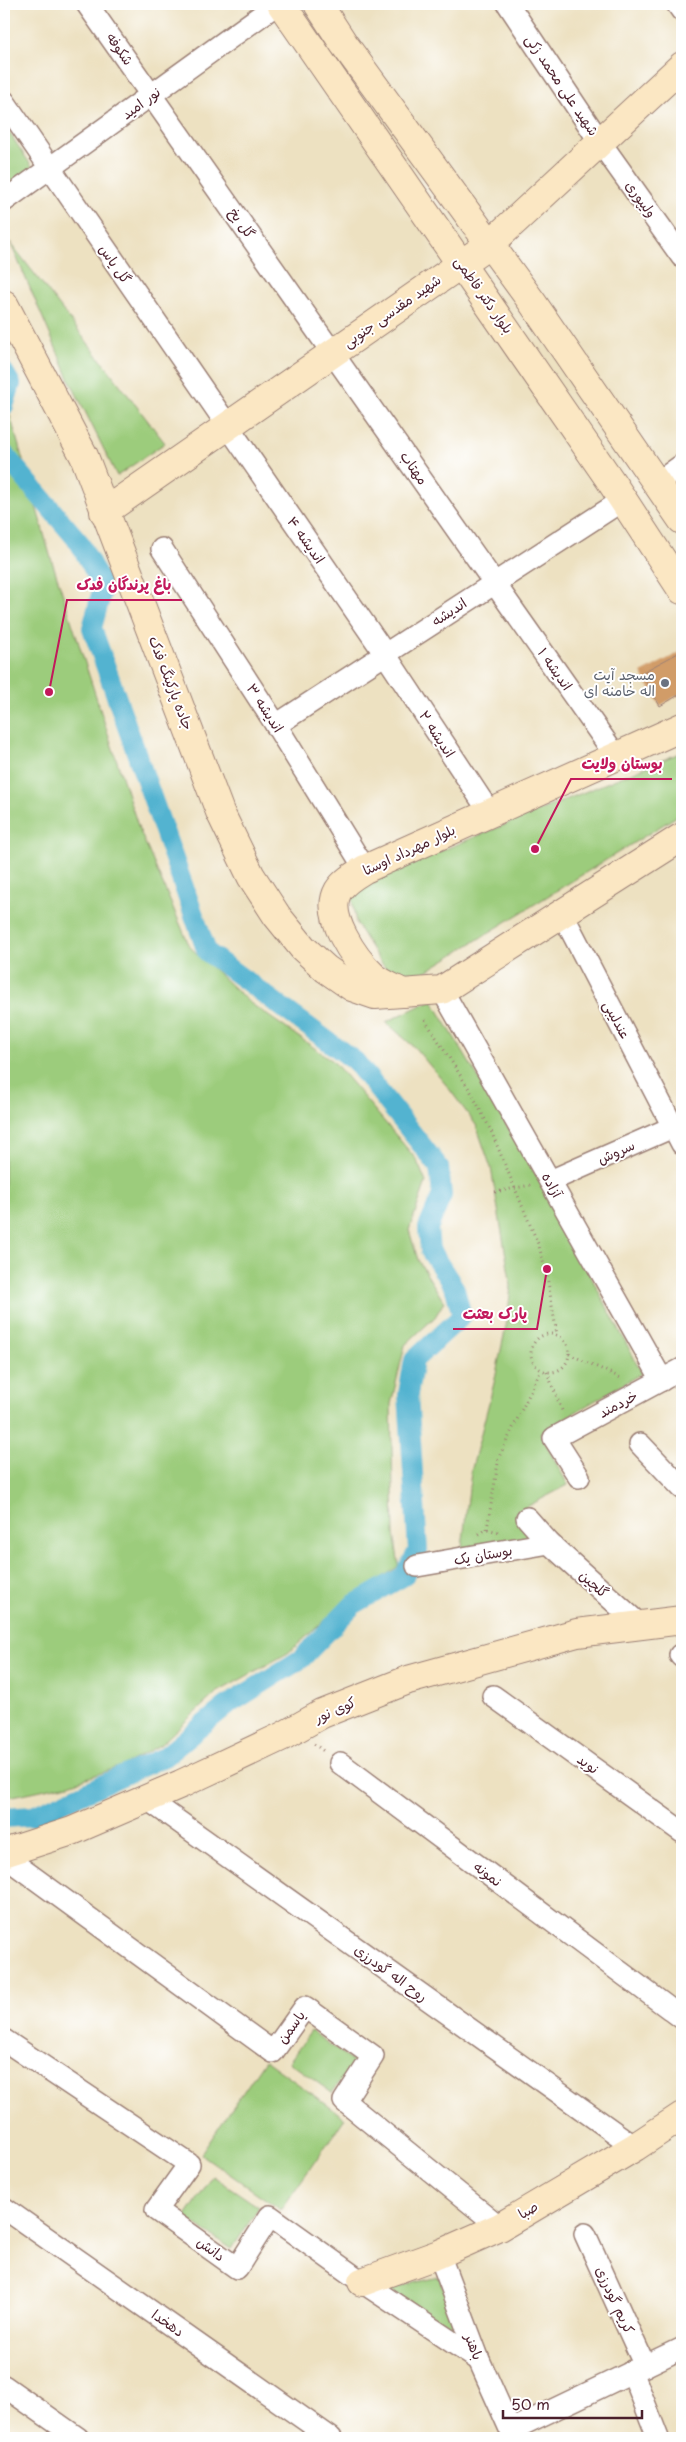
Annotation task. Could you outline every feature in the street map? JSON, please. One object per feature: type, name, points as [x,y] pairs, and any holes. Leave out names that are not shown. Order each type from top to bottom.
[{"type":"street","name":"شکوفه","points":[[87,4],[152,95]]},
{"type":"street","name":"نور امید","points":[[4,201],[277,4]]},
{"type":"street","name":"بلوار دکتر فاطمی","points":[[281,4],[461,263],[623,500],[682,590]]},
{"type":"street","points":[[318,4],[344,44],[490,244],[682,520]]},
{"type":"street","name":"شهید علی محمد زکی","points":[[508,4],[600,142]]},
{"type":"street","points":[[677,4],[682,11]]},
{"type":"street","name":"شهید مقدسی جنوبی","points":[[104,512],[490,244],[682,66]]},
{"type":"street","name":"گل یخ","points":[[152,95],[333,352]]},
{"type":"street","name":"گل یاس","points":[[4,101],[227,426]]},
{"type":"street","name":"ولیپوری","points":[[600,142],[682,257]]},
{"type":"street","name":"جاده پارکینگ فدک","points":[[4,304],[84,456],[220,812],[251,876],[277,916],[303,948],[326,969],[352,987],[375,995],[405,994]]},
{"type":"street","name":"مهتاب","points":[[333,352],[495,583]]},
{"type":"street","name":"اندیشه ۴","points":[[227,426],[385,654]]},
{"type":"street","points":[[657,483],[682,464]]},
{"type":"street","name":"اندیشه","points":[[276,725],[623,500]]},
{"type":"street","name":"اندیشه ۳","points":[[162,549],[276,725],[365,869]]},
{"type":"street","name":"اندیشه ۱","points":[[495,583],[616,756]]},
{"type":"street","name":"اندیشه ۲","points":[[385,654],[490,813]]},
{"type":"street","name":"بلوار مهرداد اوستا","points":[[405,994],[375,977],[363,965],[337,923],[334,914],[337,892],[348,880],[365,869],[682,727]]},
{"type":"street","points":[[405,994],[442,990],[562,914],[680,843]]},
{"type":"street","name":"عندلیبی","points":[[562,914],[679,1131]]},
{"type":"street","name":"آزاده","points":[[442,990],[550,1181],[654,1384]]},
{"type":"street","name":"سروش","points":[[550,1181],[679,1131]]},
{"type":"street","name":"خردمند","points":[[562,1434],[682,1369]]},
{"type":"street","points":[[562,1434],[579,1477]]},
{"type":"street","points":[[640,1444],[682,1488]]},
{"type":"street","name":"گلچین","points":[[527,1518],[549,1543],[640,1625]]},
{"type":"street","name":"بوستان یک","points":[[417,1566],[549,1543]]},
{"type":"street","name":"کوی نور","points":[[4,1855],[72,1831],[147,1799],[295,1730],[322,1714],[408,1680],[577,1633],[682,1620]]},
{"type":"street","name":"نوید","points":[[493,1696],[682,1832]]},
{"type":"street","name":"نمونه","points":[[340,1763],[682,2018]]},
{"type":"street","name":"روح اله گودرزی","points":[[147,1799],[635,2148]]},
{"type":"street","name":"یاسمن","points":[[4,1855],[273,2052],[305,2007],[373,2056],[344,2102],[500,2227]]},
{"type":"street","name":"دانش","points":[[4,2040],[189,2164],[156,2210],[237,2268],[270,2216],[362,2282],[479,2360]]},
{"type":"street","name":"صبا","points":[[362,2282],[439,2254],[500,2227],[635,2148],[682,2116]]},
{"type":"street","name":"دهخدا","points":[[4,2208],[332,2438]]},
{"type":"street","name":"کریم گودرزی","points":[[585,2234],[639,2368],[658,2438]]},
{"type":"street","name":"باهنر","points":[[439,2254],[479,2360],[512,2434]]},
{"type":"street","points":[[512,2434],[639,2368],[682,2348]]},
{"type":"street","points":[[4,2386],[78,2438]]},
{"type":"path","points":[[424,1020],[471,1092],[491,1132],[543,1261],[557,1335]]},
{"type":"path","points":[[495,1192],[550,1181]]},
{"type":"path","points":[[541,1335],[557,1335],[565,1340],[569,1354],[565,1365],[560,1369],[547,1372],[541,1370],[532,1361],[533,1344],[541,1335]]},
{"type":"path","points":[[569,1354],[654,1384]]},
{"type":"path","points":[[487,1528],[492,1487],[499,1457],[541,1370]]},
{"type":"path","points":[[547,1372],[562,1434]]},
{"type":"path","points":[[295,1730],[340,1763]]},
{"type":"green space","points":[[4,125],[33,168],[4,188]]},
{"type":"green space","points":[[10,242],[165,443],[117,476],[71,383]]},
{"type":"green space","points":[[4,394],[50,555],[139,829],[190,947],[250,1003],[333,1061],[416,1159],[426,1182],[409,1230],[418,1260],[444,1302],[435,1317],[405,1345],[391,1404],[394,1533],[399,1566],[342,1605],[288,1653],[216,1693],[160,1745],[122,1766],[69,1784],[4,1798]]},
{"type":"green space","points":[[682,752],[682,813],[409,982],[391,974],[378,959],[356,923],[352,900],[358,885]]},
{"type":"green space","points":[[432,1000],[545,1190],[642,1373],[540,1433],[568,1485],[515,1513],[536,1539],[462,1548],[471,1472],[494,1383],[507,1321],[511,1286],[491,1168],[476,1125],[415,1048],[386,1022]]},
{"type":"green space","points":[[311,2031],[354,2062],[332,2093],[289,2062]]},
{"type":"green space","points":[[265,2060],[345,2118],[281,2210],[201,2154]]},
{"type":"green space","points":[[213,2176],[259,2207],[232,2249],[185,2218]]},
{"type":"green space","points":[[439,2277],[462,2337],[388,2289]]},
{"type":"building","name":"مسجد آیت اله خامنه ای","points":[[682,651],[682,693],[660,706],[641,673]]},
{"type":"waterway","points":[[4,372],[11,384],[4,406]]},
{"type":"waterway","points":[[4,454],[79,542],[103,587],[92,628],[207,952],[355,1061],[439,1167],[442,1195],[428,1228],[430,1250],[455,1289],[462,1316],[414,1360],[408,1394],[418,1551],[404,1576],[353,1605],[301,1659],[226,1706],[164,1757],[33,1816],[4,1818]]},
{"type":"place","name":"مسجد آیت اله خامنه ای","points":[[665,683]]},
{"type":"place","name":"باغ پرندگان فدک","points":[[49,692]]},
{"type":"place","name":"بوستان ولایت","points":[[535,849]]},
{"type":"place","name":"پارک بعثت","points":[[547,1269]]}]
